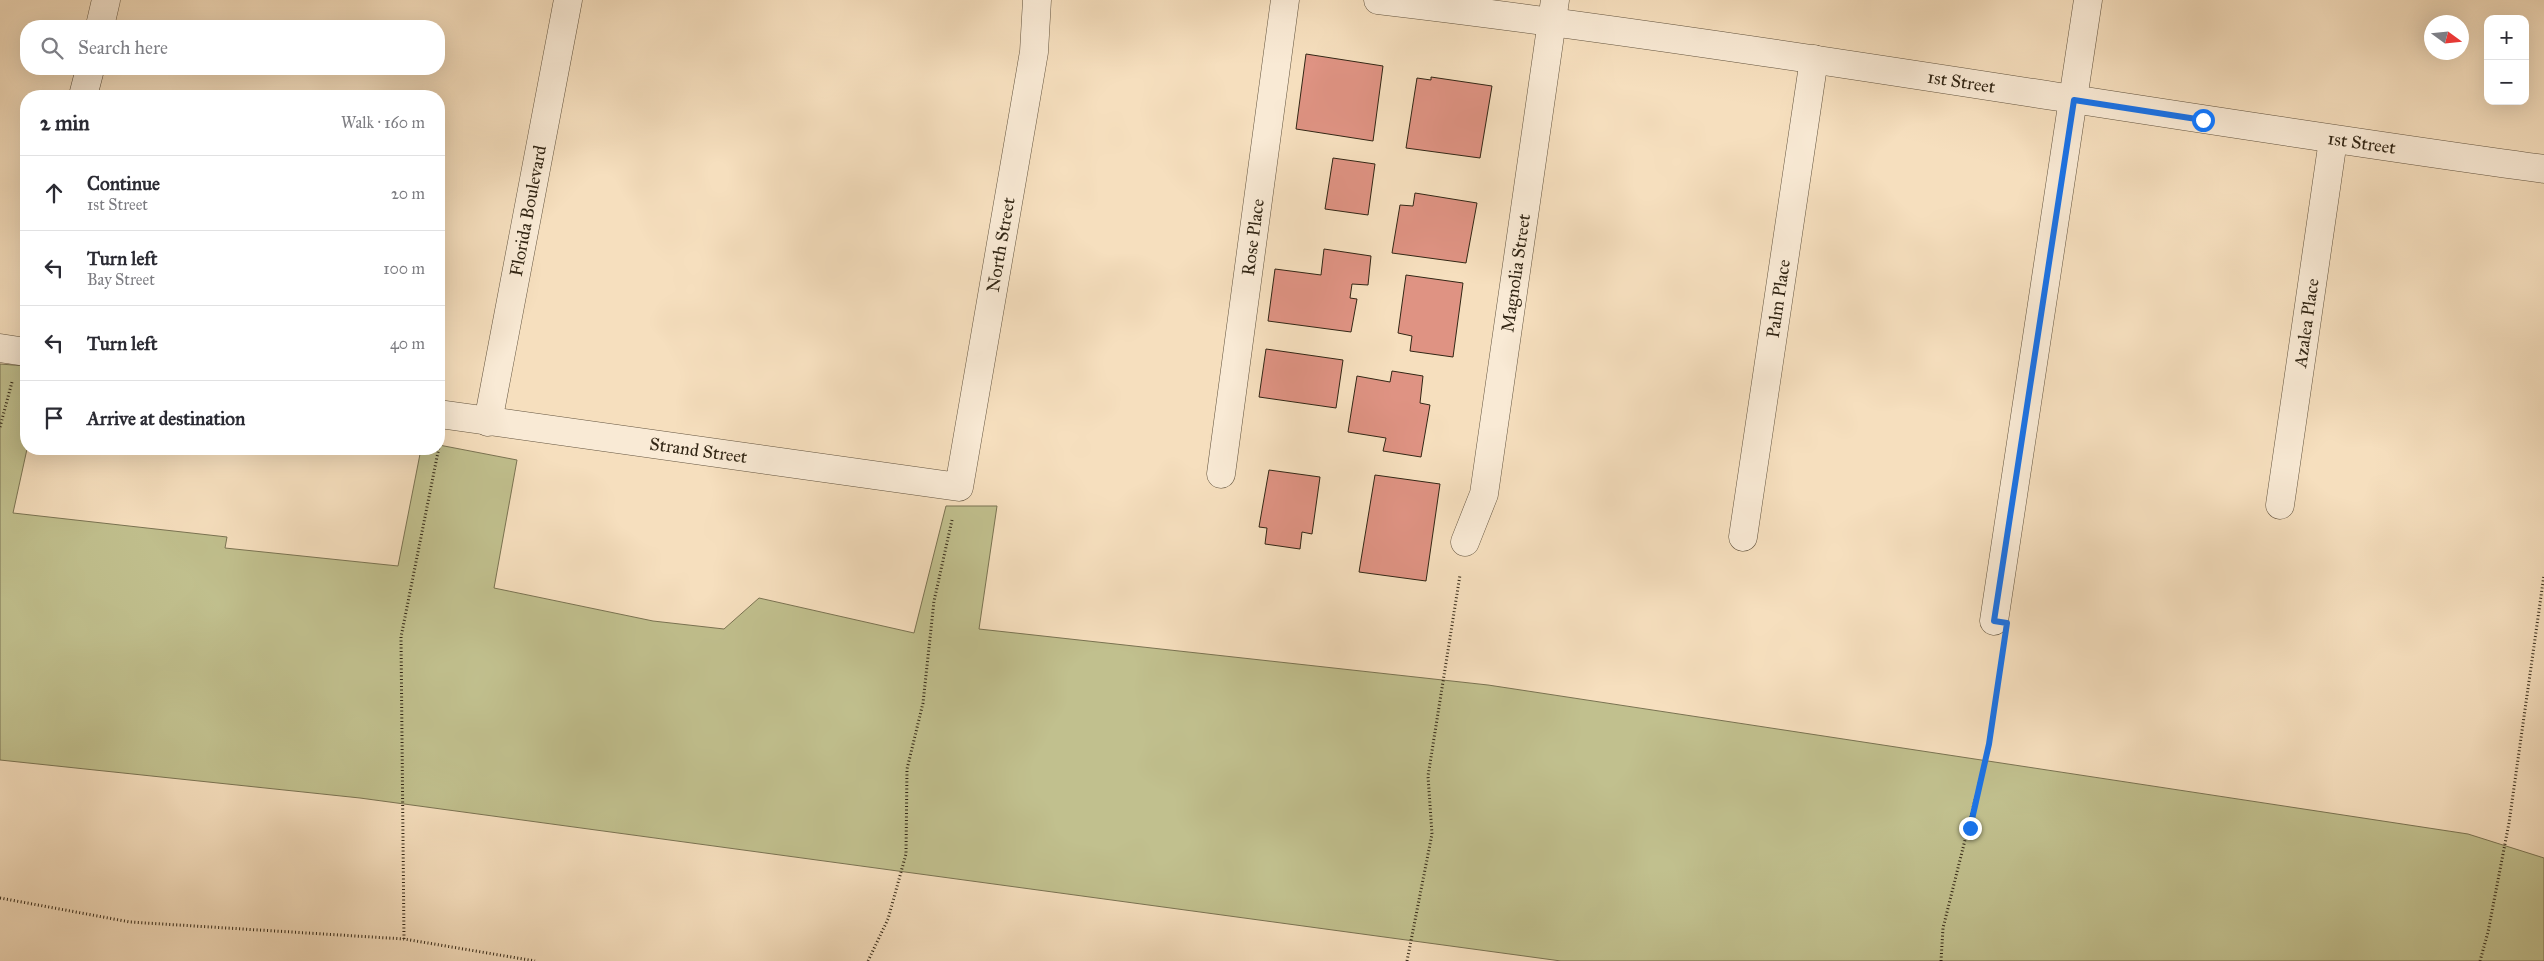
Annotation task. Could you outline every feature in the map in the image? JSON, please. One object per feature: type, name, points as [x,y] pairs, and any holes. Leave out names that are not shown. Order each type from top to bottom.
[{"type":"street","points":[[101,20],[106,0]]},
{"type":"street","name":"Florida Boulevard","points":[[488,422],[568,0]]},
{"type":"street","name":"North Street","points":[[959,487],[1034,52],[1037,0]]},
{"type":"street","name":"Rose Place","points":[[1221,474],[1285,0]]},
{"type":"street","name":"1st Street","points":[[1378,0],[1554,10],[1814,59],[2333,140],[2544,169]]},
{"type":"street","points":[[1994,621],[2088,0]]},
{"type":"street","name":"Magnolia Street","points":[[1465,542],[1484,494],[1554,10]]},
{"type":"street","name":"Palm Place","points":[[1743,536],[1814,59]]},
{"type":"street","points":[[85,90],[88,75]]},
{"type":"street","name":"Azalea Place","points":[[2280,505],[2333,140]]},
{"type":"street","name":"Strand Street","points":[[445,415],[959,487]]},
{"type":"path","points":[[0,427],[18,345]]},
{"type":"path","points":[[404,939],[404,780],[401,637],[435,455]]},
{"type":"path","points":[[868,961],[888,919],[906,854],[907,770],[923,703],[934,601],[959,487]]},
{"type":"path","points":[[1407,961],[1432,834],[1428,776],[1465,542]]},
{"type":"path","points":[[2480,961],[2488,932],[2509,823],[2544,575]]},
{"type":"path","points":[[1941,961],[1943,928],[1970,828],[1989,744],[2007,623],[1994,621]]},
{"type":"path","points":[[0,898],[130,922],[404,939],[535,961]]},
{"type":"shaded area","points":[[0,364],[20,366],[20,455],[26,455],[13,513],[227,537],[225,548],[398,566],[420,455],[445,455],[445,446],[517,460],[494,588],[653,621],[724,629],[759,598],[914,633],[946,506],[997,506],[979,629],[1488,685],[2468,834],[2544,858],[2544,961],[1561,961],[360,798],[0,760]]},
{"type":"building","points":[[1306,54],[1383,66],[1373,141],[1296,129]]},
{"type":"building","points":[[1431,77],[1492,86],[1480,158],[1406,148],[1417,78],[1431,80]]},
{"type":"building","points":[[1333,158],[1375,164],[1368,215],[1325,209]]},
{"type":"building","points":[[1415,193],[1477,203],[1466,263],[1392,253],[1400,205],[1413,206]]},
{"type":"building","points":[[1324,249],[1371,256],[1368,285],[1352,284],[1350,298],[1357,299],[1351,332],[1268,321],[1275,269],[1321,275]]},
{"type":"building","points":[[1406,275],[1463,283],[1453,357],[1410,351],[1412,336],[1398,333]]},
{"type":"building","points":[[1266,349],[1343,360],[1336,408],[1259,397]]},
{"type":"building","points":[[1392,371],[1423,376],[1420,403],[1430,405],[1421,457],[1383,451],[1386,438],[1348,432],[1357,376],[1390,382]]},
{"type":"building","points":[[1269,470],[1320,477],[1312,534],[1302,532],[1300,549],[1265,544],[1267,528],[1259,527]]},
{"type":"building","points":[[1375,475],[1440,484],[1426,581],[1359,572]]},
{"type":"route","points":[[1970,828],[1989,744],[2007,623],[1994,621],[2074,100],[2203,120]]}]
